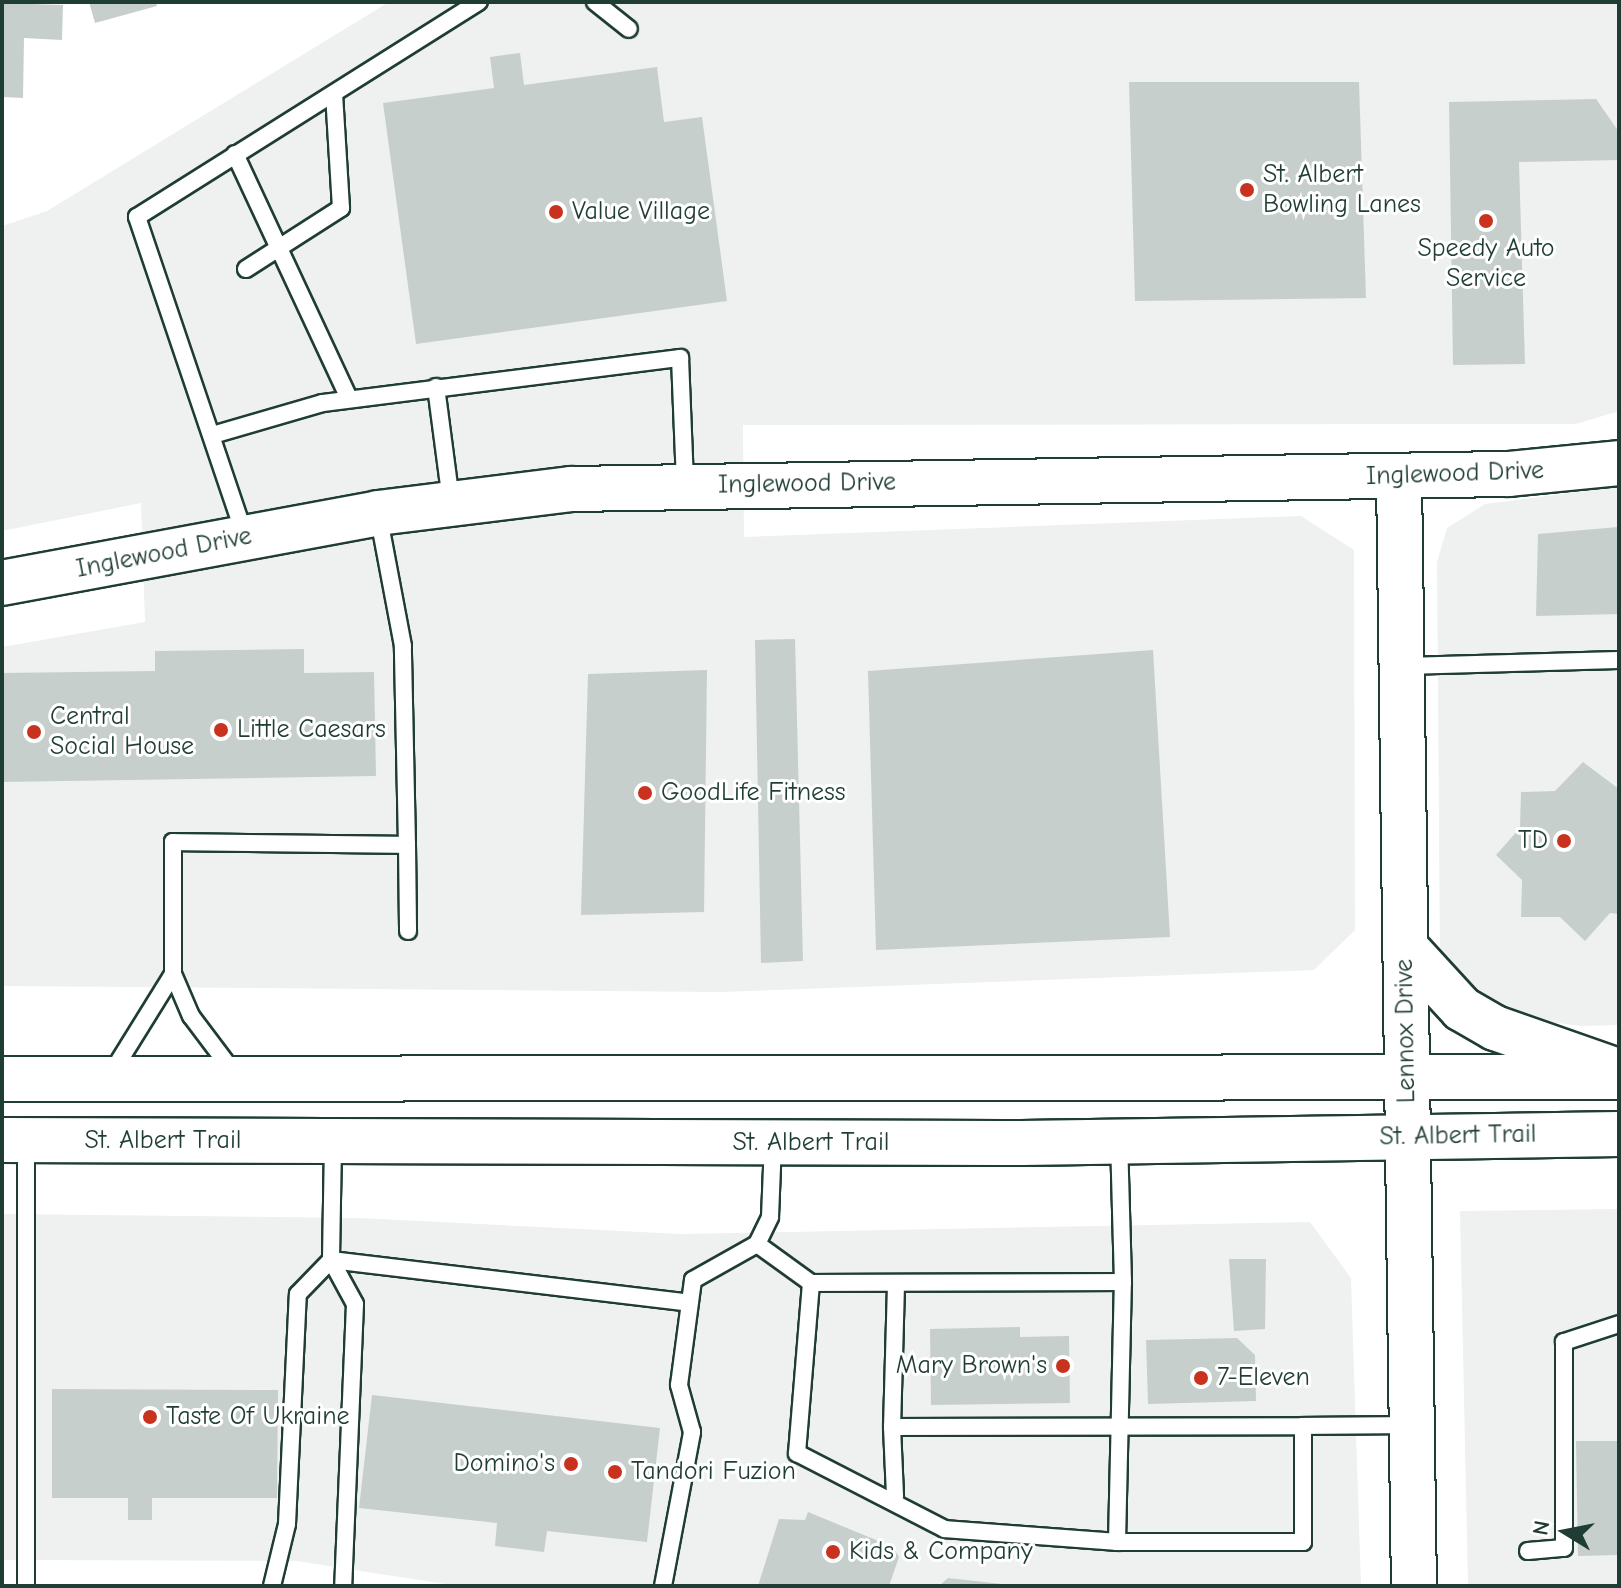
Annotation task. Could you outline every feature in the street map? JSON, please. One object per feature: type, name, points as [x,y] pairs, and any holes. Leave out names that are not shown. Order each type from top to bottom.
[{"type":"main road","name":"Inglewood Drive","points":[[2,583],[451,501],[685,486],[1399,476],[1619,463]]},
{"type":"main road","name":"Lennox Drive","points":[[1399,476],[1414,1586]]},
{"type":"main road","points":[[1405,947],[1462,1009],[1495,1028],[1619,1071]]},
{"type":"main road","points":[[2,1079],[1408,1080],[1619,1077]]},
{"type":"main road","name":"St. Albert Trail","points":[[14,1140],[773,1143],[1619,1134]]},
{"type":"lane","points":[[246,538],[216,434],[137,217],[479,2]]},
{"type":"lane","points":[[595,2],[629,29]]},
{"type":"lane","points":[[246,269],[341,208],[334,94]]},
{"type":"lane","points":[[235,154],[349,399]]},
{"type":"lane","points":[[216,434],[349,399],[680,358],[685,486]]},
{"type":"lane","points":[[436,387],[451,501]]},
{"type":"lane","points":[[378,513],[403,646],[408,931]]},
{"type":"lane","points":[[1402,666],[1619,660]]},
{"type":"lane","points":[[240,1081],[191,1016],[173,974],[173,842],[407,845]]},
{"type":"lane","points":[[107,1080],[173,974]]},
{"type":"lane","points":[[14,1140],[26,1586]]},
{"type":"lane","points":[[1117,1542],[1123,1282],[1119,1141]]},
{"type":"lane","points":[[333,1142],[331,1260],[355,1304],[343,1586]]},
{"type":"lane","points":[[663,1586],[692,1432],[679,1385],[693,1280],[757,1244],[770,1217],[773,1143]]},
{"type":"lane","points":[[757,1244],[811,1283],[1123,1282]]},
{"type":"lane","points":[[331,1260],[689,1303]]},
{"type":"lane","points":[[272,1586],[287,1524],[298,1294],[331,1260]]},
{"type":"lane","points":[[811,1283],[797,1453],[895,1497],[945,1529],[1117,1542],[1303,1542],[1303,1426]]},
{"type":"lane","points":[[895,1497],[892,1427],[896,1285]]},
{"type":"lane","points":[[1528,1551],[1564,1548],[1564,1342],[1619,1324]]},
{"type":"lane","points":[[892,1427],[1413,1425]]},
{"type":"shaded area","points":[[389,2],[1619,2],[1619,411],[1576,424],[743,425],[744,537],[1301,516],[1354,550],[1355,930],[1314,970],[721,992],[2,986],[2,647],[145,622],[141,503],[2,531],[2,226],[47,211]]},
{"type":"shaded area","points":[[1619,487],[1619,1025],[1581,1026],[1506,1016],[1461,988],[1440,963],[1437,562],[1447,528],[1485,504]]},
{"type":"shaded area","points":[[1619,1209],[1619,1586],[1468,1586],[1460,1211]]},
{"type":"shaded area","points":[[2,1214],[359,1218],[681,1234],[1310,1222],[1351,1278],[1361,1586],[458,1586],[296,1561],[2,1560]]},
{"type":"building","points":[[89,2],[156,2],[157,6],[95,23]]},
{"type":"building","points":[[2,3],[63,5],[62,40],[24,38],[23,98],[2,97]]},
{"type":"building","name":"Value Village","points":[[520,53],[524,85],[657,67],[664,122],[702,117],[727,301],[416,344],[383,103],[494,88],[490,57]]},
{"type":"building","name":"St. Albert Bowling Lanes","points":[[1129,82],[1359,82],[1366,298],[1135,301]]},
{"type":"building","name":"Speedy Auto Service","points":[[1596,99],[1619,132],[1619,160],[1519,162],[1525,364],[1453,365],[1449,102]]},
{"type":"building","points":[[1618,527],[1619,614],[1536,616],[1538,534]]},
{"type":"building","points":[[795,639],[803,961],[761,963],[755,640]]},
{"type":"building","points":[[304,649],[304,673],[374,672],[376,776],[2,782],[2,673],[155,671],[155,651]]},
{"type":"building","points":[[1153,650],[1170,937],[876,950],[868,671]]},
{"type":"building","name":"GoodLife Fitness","points":[[707,670],[704,912],[581,915],[588,674]]},
{"type":"building","name":"TD","points":[[1583,762],[1619,789],[1619,914],[1610,913],[1585,941],[1560,917],[1521,917],[1522,880],[1496,855],[1520,828],[1521,792],[1555,791]]},
{"type":"building","points":[[1229,1259],[1266,1259],[1265,1329],[1234,1331]]},
{"type":"building","points":[[1020,1327],[1020,1337],[1069,1336],[1070,1403],[931,1405],[930,1329]]},
{"type":"building","name":"7-Eleven","points":[[1237,1338],[1255,1355],[1256,1401],[1148,1404],[1146,1340]]},
{"type":"building","points":[[52,1389],[278,1390],[277,1498],[152,1498],[152,1520],[128,1520],[128,1498],[52,1498]]},
{"type":"building","points":[[372,1395],[660,1428],[647,1542],[547,1531],[544,1552],[495,1546],[497,1523],[359,1508]]},
{"type":"building","points":[[1576,1441],[1619,1441],[1619,1555],[1578,1556]]},
{"type":"building","name":"Kids & Company","points":[[808,1512],[893,1547],[899,1557],[889,1586],[758,1586],[779,1519],[805,1520]]},
{"type":"building","points":[[948,1578],[1002,1584],[1002,1586],[939,1586]]},
{"type":"place","name":"St. Albert Bowling Lanes","points":[[1247,190]]},
{"type":"place","name":"Value Village","points":[[556,212]]},
{"type":"place","name":"Speedy Auto Service","points":[[1486,221]]},
{"type":"place","name":"Little Caesars","points":[[221,730]]},
{"type":"place","name":"Central Social House","points":[[34,732]]},
{"type":"place","name":"GoodLife Fitness","points":[[645,793]]},
{"type":"place","name":"TD","points":[[1564,841]]},
{"type":"place","name":"Mary Brown's","points":[[1063,1366]]},
{"type":"place","name":"7-Eleven","points":[[1201,1378]]},
{"type":"place","name":"Taste Of Ukraine","points":[[150,1417]]},
{"type":"place","name":"Domino's","points":[[571,1464]]},
{"type":"place","name":"Tandori Fuzion","points":[[615,1472]]},
{"type":"place","name":"Kids & Company","points":[[833,1552]]}]
